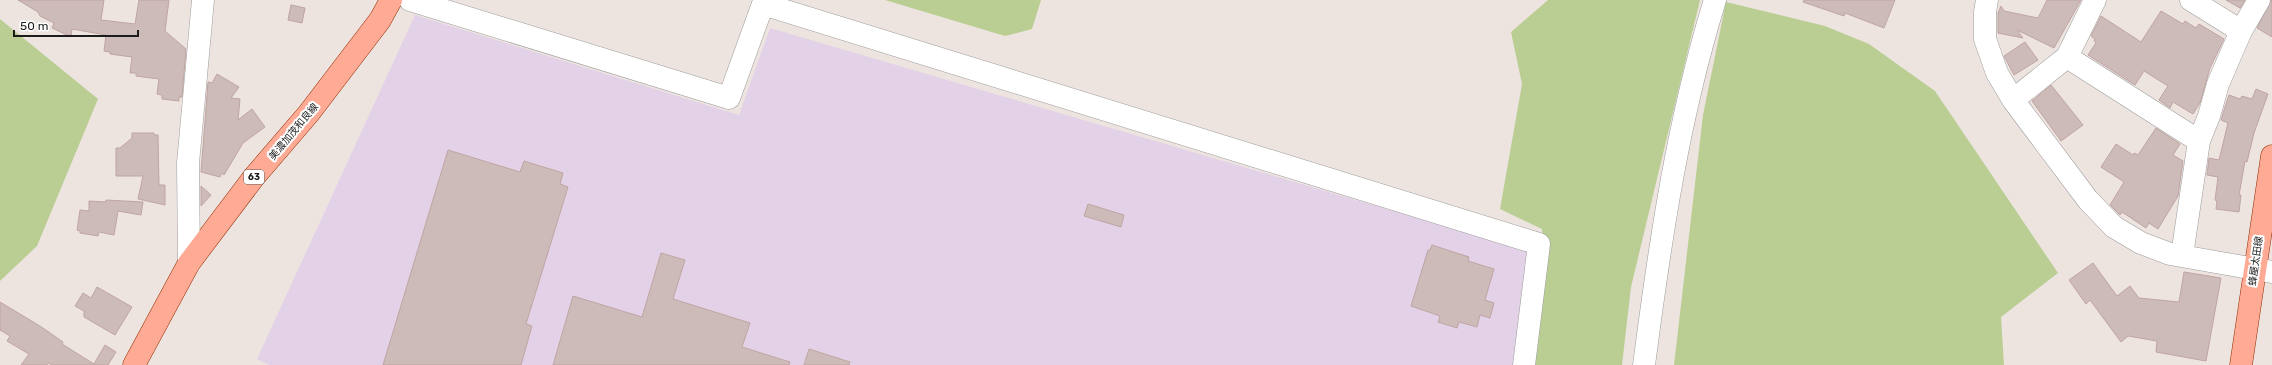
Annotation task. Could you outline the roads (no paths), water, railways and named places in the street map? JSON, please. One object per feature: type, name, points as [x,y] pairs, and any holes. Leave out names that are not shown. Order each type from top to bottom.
[{"type":"main road","name":"美濃加茂和良線","points":[[134,365],[189,263],[254,177],[309,113],[380,20],[391,0]]},
{"type":"main road","name":"蜂屋太田線","points":[[2241,365],[2263,271],[2272,156]]},
{"type":"street","points":[[189,263],[188,163],[203,0]]},
{"type":"street","points":[[410,0],[729,98],[763,4],[1539,244],[1524,365]]},
{"type":"street","points":[[1644,365],[1659,251],[1682,129],[1700,49],[1715,0]]},
{"type":"street","points":[[1987,0],[1985,12],[1985,39],[1997,73],[2013,100],[2088,200],[2114,227],[2141,243],[2170,254],[2263,271]]},
{"type":"street","points":[[2013,100],[2067,57],[2095,0]]},
{"type":"street","points":[[2191,0],[2241,31]]},
{"type":"street","points":[[2182,255],[2199,141],[2209,116],[2218,84],[2241,31],[2259,0]]},
{"type":"street","points":[[2067,57],[2199,141]]}]
